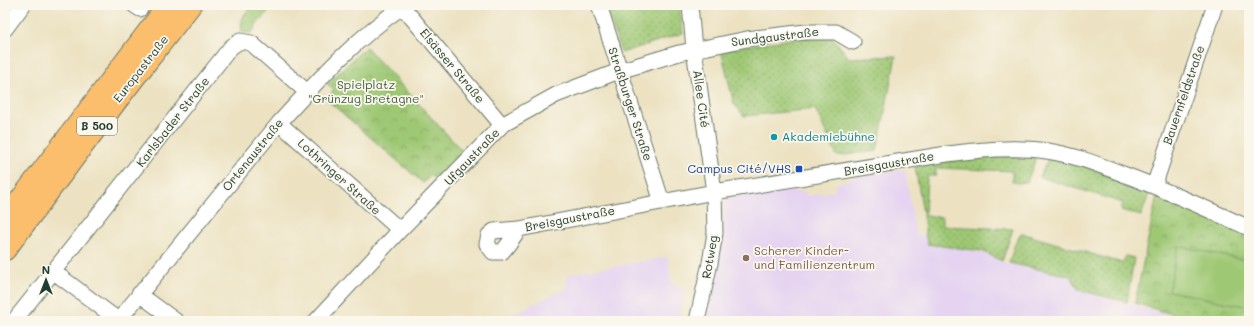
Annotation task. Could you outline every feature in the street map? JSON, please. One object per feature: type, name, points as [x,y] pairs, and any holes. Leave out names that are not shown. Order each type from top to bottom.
[{"type":"highway","name":"Europastraße","points":[[5,220],[169,5]]},
{"type":"highway","name":"Europastraße","points":[[5,249],[190,5]]},
{"type":"street","points":[[5,29],[23,5]]},
{"type":"street","name":"Straßburger Straße","points":[[599,5],[662,202]]},
{"type":"street","name":"Allee Cité","points":[[690,5],[694,49],[714,192]]},
{"type":"street","name":"Bauernfeldstraße","points":[[1154,186],[1215,5]]},
{"type":"street","name":"Ortenaustraße","points":[[118,321],[279,123],[307,92],[363,36],[403,6]]},
{"type":"street","name":"Elsässer Straße","points":[[403,6],[502,125]]},
{"type":"street","name":"Sundgaustraße","points":[[694,49],[747,38],[806,32],[836,32],[853,42]]},
{"type":"street","name":"Karlsbader Straße","points":[[14,321],[231,47],[240,41],[251,43],[307,92]]},
{"type":"street","name":"Ufgaustraße","points":[[316,321],[400,230],[502,125],[556,95],[619,71],[694,49]]},
{"type":"street","name":"Lothringer Straße","points":[[279,123],[400,230]]},
{"type":"street","name":"Breisgaustraße","points":[[519,229],[714,192],[947,154],[984,149],[1018,148],[1047,150],[1078,156],[1154,186],[1249,228]]},
{"type":"street","name":"Rotweg","points":[[697,321],[715,233],[714,192]]},
{"type":"street","points":[[54,272],[118,321]]},
{"type":"street","points":[[139,294],[176,321]]},
{"type":"shaded area","points":[[905,169],[916,235],[925,235],[927,245],[981,252],[1008,264],[1071,277],[1079,291],[1189,321],[837,321],[841,311],[839,310],[836,321],[705,321],[723,232],[723,205],[729,197],[767,192],[805,191],[806,196],[835,191],[835,185],[857,176]]},
{"type":"shaded area","points":[[668,257],[671,283],[679,289],[685,288],[678,321],[497,321],[566,289],[568,274]]},
{"type":"green space","points":[[252,5],[274,5],[255,26],[256,27],[251,33],[242,32],[243,17]]},
{"type":"green space","points":[[606,5],[679,5],[683,33],[621,53]]},
{"type":"green space","points":[[832,37],[849,58],[896,56],[877,151],[837,156],[815,109],[744,116],[734,104],[721,50],[798,38]]},
{"type":"green space","name":"Spielplatz \"Grünzug Bretagne\"","points":[[366,47],[464,153],[436,181],[431,175],[423,183],[326,99],[334,90],[327,84]]},
{"type":"green space","points":[[1014,156],[1036,158],[1027,182],[1017,183],[1012,181],[1012,171],[936,168],[936,176],[927,176],[925,213],[923,213],[915,167],[966,159]]},
{"type":"green space","points":[[1048,159],[1079,164],[1150,191],[1141,216],[1121,210],[1123,203],[1040,177]]},
{"type":"green space","points":[[1157,195],[1249,236],[1249,321],[1194,321],[1135,303]]},
{"type":"green space","points":[[923,215],[942,217],[942,226],[1013,229],[1002,261],[982,251],[927,244]]},
{"type":"green space","points":[[1021,233],[1122,263],[1126,256],[1134,258],[1127,302],[1079,290],[1071,276],[1009,263],[1015,244]]},
{"type":"green space","points":[[1178,246],[1249,261],[1249,307],[1169,291]]},
{"type":"place","name":"Akademiebühne","points":[[774,137]]},
{"type":"place","name":"Campus Cité/VHS","points":[[799,169]]},
{"type":"place","name":"Scherer Kinder- und Familienzentrum","points":[[746,258]]}]
